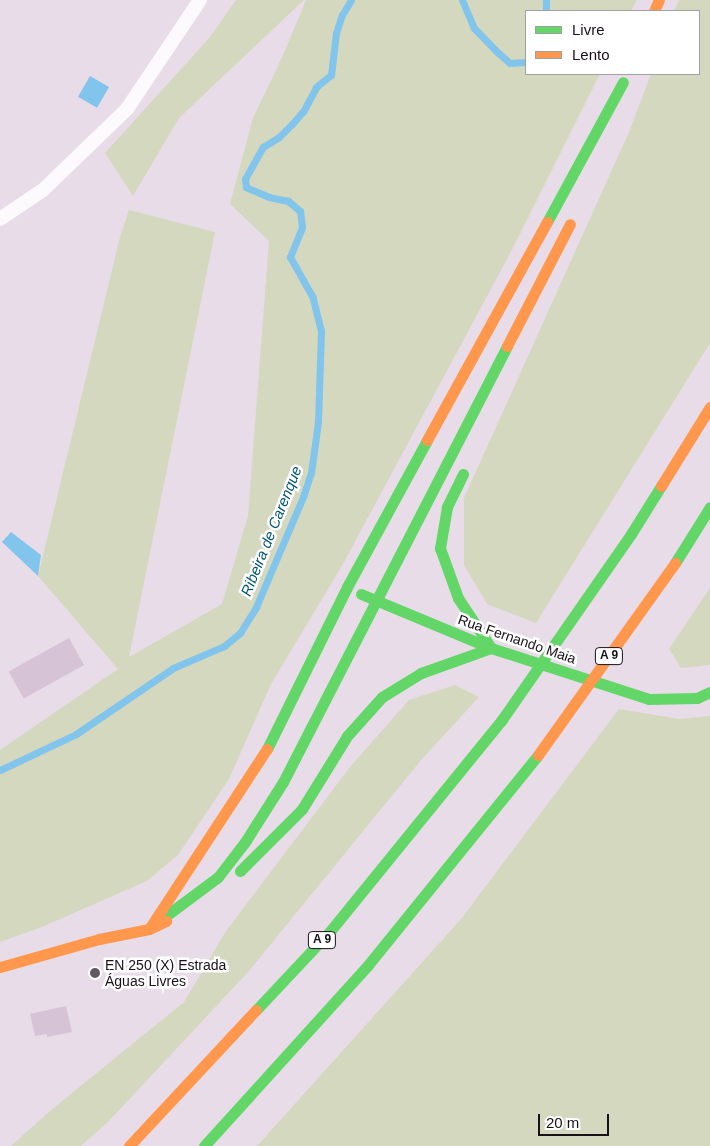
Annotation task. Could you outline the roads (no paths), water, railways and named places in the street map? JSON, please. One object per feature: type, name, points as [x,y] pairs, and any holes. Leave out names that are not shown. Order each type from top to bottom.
[{"type":"main road","points":[[593,162],[624,78]]},
{"type":"main road","points":[[149,928],[262,759],[347,587],[624,78]]},
{"type":"main road","points":[[149,928],[218,876],[245,842],[283,782],[378,602],[572,220],[529,330]]},
{"type":"main road","name":"A 9","points":[[129,1146],[331,930],[501,721],[631,534],[710,407]]},
{"type":"main road","points":[[234,878],[302,809],[347,736],[382,697],[421,672],[491,648],[458,598],[440,548],[447,507],[468,465]]},
{"type":"main road","name":"A 9","points":[[204,1146],[368,965],[543,749],[675,563],[710,507]]},
{"type":"main road","name":"Rua Fernando Maia","points":[[347,587],[378,602],[491,648],[650,699],[697,698],[710,692]]},
{"type":"main road","points":[[0,967],[98,939],[149,928],[205,902]]},
{"type":"lane","points":[[0,219],[43,190],[126,109],[200,0]]},
{"type":"water","points":[[90,76],[109,87],[97,108],[78,97]]},
{"type":"water","points":[[11,532],[41,555],[38,576],[2,542]]},
{"type":"waterway","name":"Ribeira de Carenque","points":[[0,770],[76,734],[173,668],[224,646],[240,633],[256,607],[303,497],[311,473],[318,422],[321,331],[312,296],[290,257],[302,227],[300,211],[288,201],[269,197],[246,187],[245,179],[263,147],[279,137],[292,124],[304,110],[316,87],[331,75],[336,33],[342,15],[351,0]]},
{"type":"waterway","name":"Ribeira de Carenque","points":[[462,0],[474,28],[496,51],[510,63],[525,62]]},
{"type":"waterway","name":"Ribeira de Carenque","points":[[546,0],[546,10]]},
{"type":"place","name":"EN 250 (X) Estrada Águas Livres","points":[[95,973]]}]
